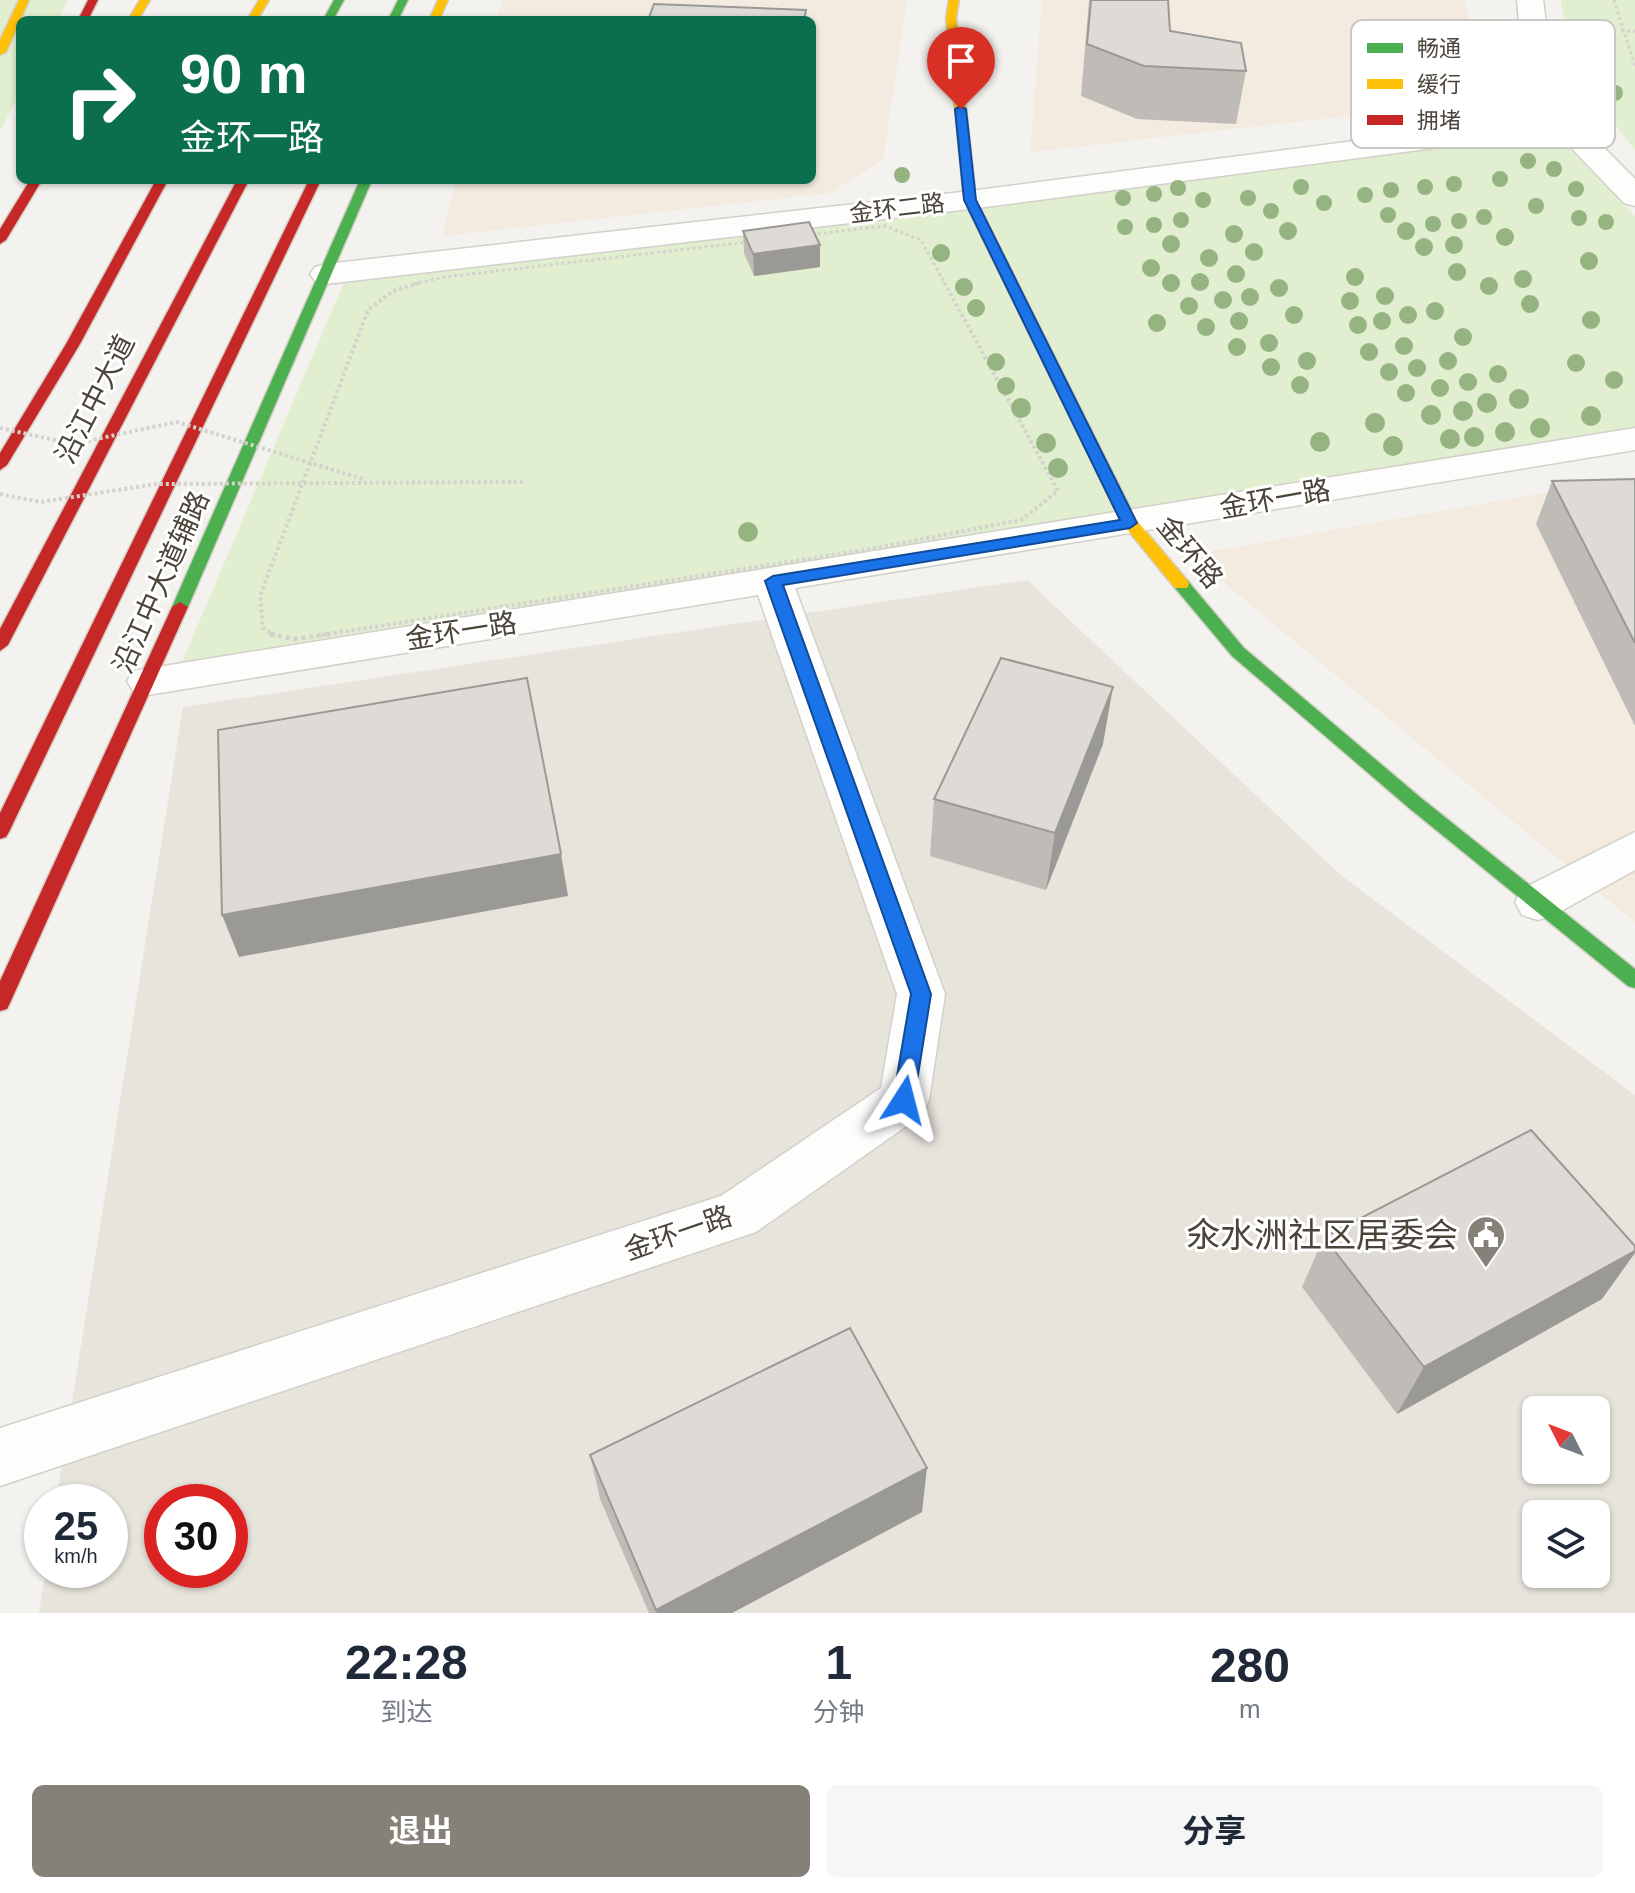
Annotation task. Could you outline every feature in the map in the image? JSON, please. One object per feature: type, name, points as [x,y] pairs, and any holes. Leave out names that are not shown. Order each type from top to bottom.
[{"type":"main road","name":"金环路","points":[[954,0],[951,18],[970,200],[1130,523],[1238,652],[1635,980]]},
{"type":"main road","points":[[0,52],[16,17]]},
{"type":"main road","points":[[0,240],[34,184]]},
{"type":"main road","name":"沿江中大道","points":[[0,465],[73,344],[160,184]]},
{"type":"main road","name":"沿江中大道","points":[[0,645],[241,184]]},
{"type":"main road","points":[[0,832],[313,184]]},
{"type":"main road","name":"沿江中大道辅路","points":[[0,1003],[148,681],[364,184]]},
{"type":"street","points":[[1530,0],[1532,20]]},
{"type":"street","name":"金环二路","points":[[326,274],[970,200],[1365,148]]},
{"type":"street","points":[[1588,148],[1635,197]]},
{"type":"street","name":"金环一路","points":[[148,681],[1635,439]]},
{"type":"street","name":"金环一路","points":[[0,1457],[737,1215],[904,1100],[921,994],[773,581]]},
{"type":"street","points":[[1538,902],[1635,849]]},
{"type":"path","points":[[1614,0],[1621,31],[1635,66]]},
{"type":"path","points":[[1621,31],[1635,31]]},
{"type":"path","points":[[871,227],[901,230],[921,240],[1058,491],[1021,520],[871,549],[294,639],[272,635],[263,628],[260,596],[368,310],[376,300],[418,282],[445,277],[871,227]]},
{"type":"path","points":[[0,428],[73,444],[177,422],[371,481]]},
{"type":"path","points":[[0,494],[41,502],[156,484],[526,482]]},
{"type":"shaded area","points":[[502,0],[907,0],[883,160],[830,193],[442,236],[455,184],[816,184],[816,16],[498,16]]},
{"type":"shaded area","points":[[1042,0],[1465,0],[1469,20],[1351,20],[1351,116],[1030,152]]},
{"type":"shaded area","points":[[1635,477],[1635,922],[1190,555]]},
{"type":"shaded area","points":[[1027,580],[1343,877],[1635,1095],[1635,1613],[39,1613],[43,1588],[128,1588],[128,1484],[59,1484],[183,707]]},
{"type":"green space","points":[[0,0],[68,0],[60,16],[16,16],[16,101],[0,131]]},
{"type":"green space","points":[[1561,0],[1635,0],[1635,150],[1615,123],[1615,20],[1565,20]]},
{"type":"green space","points":[[1406,148],[1569,148],[1635,216],[1635,427],[179,669],[345,280]]},
{"type":"building","points":[[1091,0],[1168,0],[1170,31],[1241,43],[1246,71],[1144,66],[1087,44]]},
{"type":"building","points":[[654,4],[806,10],[805,16],[650,16]]},
{"type":"building","points":[[809,222],[820,245],[753,254],[743,231]]},
{"type":"building","points":[[1635,479],[1635,643],[1552,481]]},
{"type":"building","points":[[1001,658],[1113,687],[1055,833],[934,799]]},
{"type":"building","points":[[527,678],[561,854],[222,915],[218,730]]},
{"type":"building","points":[[1531,1130],[1635,1246],[1635,1251],[1424,1367],[1324,1237]]},
{"type":"building","points":[[850,1328],[927,1468],[656,1610],[590,1455]]},
{"type":"traffic: fast","points":[[330,16],[339,0]]},
{"type":"traffic: fast","points":[[395,16],[403,0]]},
{"type":"traffic: fast","points":[[180,607],[364,184]]},
{"type":"traffic: fast","points":[[1181,584],[1238,652],[1415,803],[1635,980]]},
{"type":"traffic: slow","points":[[17,16],[24,0]]},
{"type":"traffic: slow","points":[[135,16],[145,0]]},
{"type":"traffic: slow","points":[[254,16],[264,0]]},
{"type":"traffic: slow","points":[[436,16],[443,0]]},
{"type":"traffic: slow","points":[[954,0],[951,18],[970,200],[1130,523],[1181,584]]},
{"type":"traffic: slow","points":[[0,52],[16,17]]},
{"type":"traffic: jam","points":[[85,16],[93,0]]},
{"type":"traffic: jam","points":[[0,240],[34,184]]},
{"type":"traffic: jam","points":[[0,465],[73,344],[160,184]]},
{"type":"traffic: jam","points":[[0,645],[241,184]]},
{"type":"traffic: jam","points":[[0,832],[313,184]]},
{"type":"traffic: jam","points":[[0,1003],[180,607]]},
{"type":"place","name":"氽水洲社区居委会","points":[[1486,1269]]},
{"type":"route","points":[[904,1100],[921,994],[773,581],[1130,523],[1025,318],[970,200],[961,109]]}]
